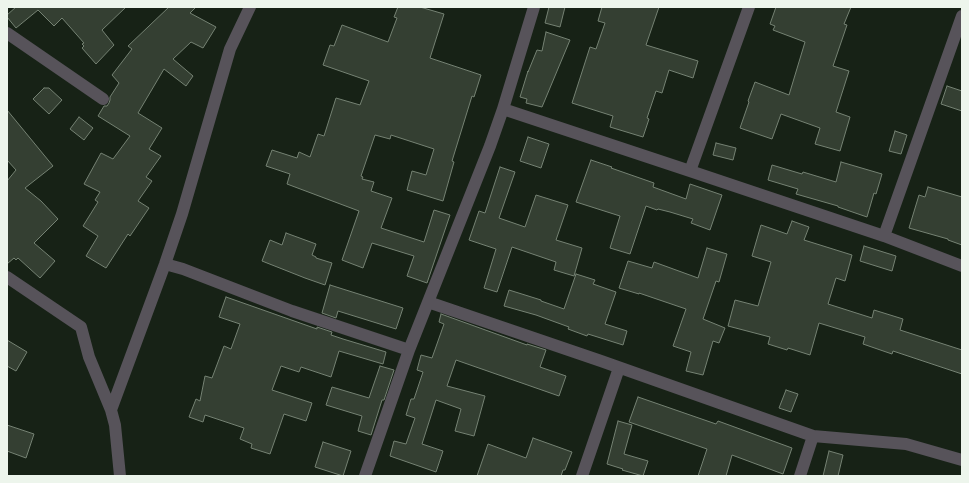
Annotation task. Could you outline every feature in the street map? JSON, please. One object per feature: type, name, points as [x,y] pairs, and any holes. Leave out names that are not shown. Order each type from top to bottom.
[{"type":"street","points":[[111,410],[182,214],[230,49],[250,7]]},
{"type":"street","points":[[365,476],[409,350],[490,146],[503,109],[534,7]]},
{"type":"street","points":[[690,171],[749,7]]},
{"type":"street","points":[[884,236],[962,16]]},
{"type":"street","points":[[7,33],[103,99]]},
{"type":"street","points":[[503,109],[884,236],[962,266]]},
{"type":"street","points":[[165,264],[183,269],[292,311],[409,350]]},
{"type":"street","points":[[7,277],[81,327],[89,357],[111,410],[115,425],[120,476]]},
{"type":"street","points":[[428,302],[813,436],[906,444],[962,460]]},
{"type":"street","points":[[582,476],[619,368]]},
{"type":"street","points":[[800,476],[813,436]]},
{"type":"building","points":[[16,7],[126,7],[102,30],[114,45],[96,64],[82,48],[84,46],[82,44],[84,43],[62,18],[54,26],[38,10],[16,28],[7,15]]},
{"type":"building","points":[[169,7],[196,7],[190,13],[216,27],[203,48],[191,42],[173,59],[193,76],[186,86],[164,69],[138,113],[162,128],[149,149],[161,156],[146,177],[152,181],[138,201],[149,208],[130,236],[128,234],[106,268],[86,256],[98,236],[83,226],[98,202],[95,200],[100,192],[84,184],[101,153],[113,159],[130,136],[98,116],[104,106],[107,106],[109,103],[110,97],[119,83],[112,75],[132,49],[128,46]]},
{"type":"building","points":[[398,7],[420,7],[444,14],[430,58],[481,75],[474,97],[472,96],[452,161],[454,162],[443,201],[407,190],[412,171],[426,175],[434,149],[391,135],[390,139],[375,135],[361,176],[363,177],[362,179],[374,182],[371,191],[392,198],[381,228],[424,242],[434,210],[450,215],[427,283],[407,276],[414,256],[372,243],[363,268],[342,260],[359,211],[287,184],[290,174],[266,166],[272,150],[297,158],[299,152],[310,157],[318,134],[324,136],[336,98],[360,105],[369,81],[323,65],[330,45],[334,46],[342,25],[388,42],[397,18],[394,17]]},
{"type":"building","points":[[549,7],[565,7],[560,27],[545,23]]},
{"type":"building","points":[[602,7],[659,7],[646,45],[698,61],[693,78],[669,70],[662,93],[656,91],[647,118],[649,119],[643,137],[610,127],[613,116],[572,103],[590,47],[596,49],[605,23],[598,21]]},
{"type":"building","points":[[776,7],[851,7],[844,24],[847,25],[833,66],[849,71],[836,112],[850,117],[840,151],[815,144],[820,128],[781,114],[772,139],[740,128],[755,82],[789,95],[805,42],[773,30],[775,26],[770,24]]},
{"type":"building","points":[[546,32],[570,40],[542,107],[526,103],[527,99],[520,97],[528,71],[537,50],[542,51]]},
{"type":"building","points":[[947,86],[962,91],[962,111],[941,104]]},
{"type":"building","points":[[44,88],[49,88],[62,100],[49,114],[33,99]]},
{"type":"building","points":[[7,110],[53,166],[25,188],[41,201],[58,219],[34,243],[55,261],[40,278],[18,258],[16,260],[14,258],[7,264],[7,181],[16,170],[7,160]]},
{"type":"building","points":[[79,117],[93,128],[84,140],[70,129]]},
{"type":"building","points":[[895,131],[907,135],[901,154],[889,151]]},
{"type":"building","points":[[528,137],[549,144],[541,168],[520,161]]},
{"type":"building","points":[[716,143],[736,148],[733,160],[713,155]]},
{"type":"building","points":[[591,160],[654,183],[653,187],[686,199],[690,184],[722,195],[710,230],[691,223],[693,219],[646,206],[630,254],[610,248],[620,216],[576,202]]},
{"type":"building","points":[[841,162],[882,174],[876,194],[874,193],[867,217],[838,206],[796,194],[798,189],[768,180],[772,165],[836,182]]},
{"type":"building","points":[[500,167],[515,172],[499,218],[525,227],[536,195],[568,205],[556,240],[582,248],[574,276],[554,270],[556,262],[512,247],[497,292],[484,288],[496,249],[469,240],[479,211],[485,213]]},
{"type":"building","points":[[928,187],[962,197],[962,245],[948,239],[909,228],[919,195],[925,197]]},
{"type":"building","points":[[792,221],[809,227],[804,240],[852,255],[845,281],[836,278],[828,304],[872,318],[874,310],[903,319],[900,330],[962,350],[962,374],[893,351],[892,354],[863,344],[865,337],[819,323],[810,355],[768,344],[770,337],[728,326],[735,300],[758,306],[771,262],[752,256],[761,225],[787,234]]},
{"type":"building","points":[[286,233],[316,244],[312,255],[316,258],[332,263],[325,285],[262,261],[270,240],[282,245]]},
{"type":"building","points":[[864,246],[896,256],[892,271],[860,261]]},
{"type":"building","points":[[707,248],[727,254],[719,282],[716,281],[703,319],[725,328],[719,343],[713,341],[703,375],[686,371],[691,352],[673,346],[686,309],[639,293],[619,288],[628,261],[652,268],[654,262],[698,278]]},
{"type":"building","points":[[576,274],[595,280],[593,284],[616,292],[605,324],[627,331],[623,345],[588,334],[587,336],[568,329],[569,327],[536,315],[504,306],[509,290],[564,309]]},
{"type":"building","points":[[330,285],[403,308],[396,329],[338,311],[336,318],[322,313]]},
{"type":"building","points":[[226,297],[317,329],[317,327],[332,332],[331,335],[386,352],[383,364],[339,351],[331,377],[301,367],[299,372],[281,366],[272,390],[312,403],[306,421],[284,414],[270,454],[251,448],[252,444],[240,439],[244,428],[205,415],[203,422],[189,417],[196,399],[200,401],[205,376],[212,378],[224,346],[231,349],[240,324],[219,317]]},
{"type":"building","points":[[441,314],[527,345],[546,350],[540,367],[566,376],[559,396],[456,360],[447,386],[485,396],[474,436],[455,431],[461,409],[436,400],[422,444],[443,451],[436,472],[390,456],[394,441],[406,444],[415,418],[406,415],[411,399],[414,399],[423,372],[417,370],[421,355],[432,358],[444,324],[439,322]]},
{"type":"building","points":[[7,340],[27,352],[16,371],[7,366]]},
{"type":"building","points":[[380,366],[394,370],[384,400],[382,400],[371,435],[358,431],[362,416],[326,405],[332,387],[369,398]]},
{"type":"building","points":[[786,390],[798,394],[791,412],[779,408]]},
{"type":"building","points":[[638,397],[716,424],[718,421],[792,448],[783,474],[732,455],[726,476],[698,476],[707,449],[629,422]]},
{"type":"building","points":[[618,421],[632,425],[624,454],[648,461],[643,476],[607,464]]},
{"type":"building","points":[[7,425],[34,434],[26,458],[7,451]]},
{"type":"building","points":[[533,438],[572,452],[561,476],[477,476],[488,444],[526,458]]},
{"type":"building","points":[[323,442],[351,451],[343,476],[315,467]]},
{"type":"building","points":[[829,451],[843,455],[838,476],[823,476]]}]
